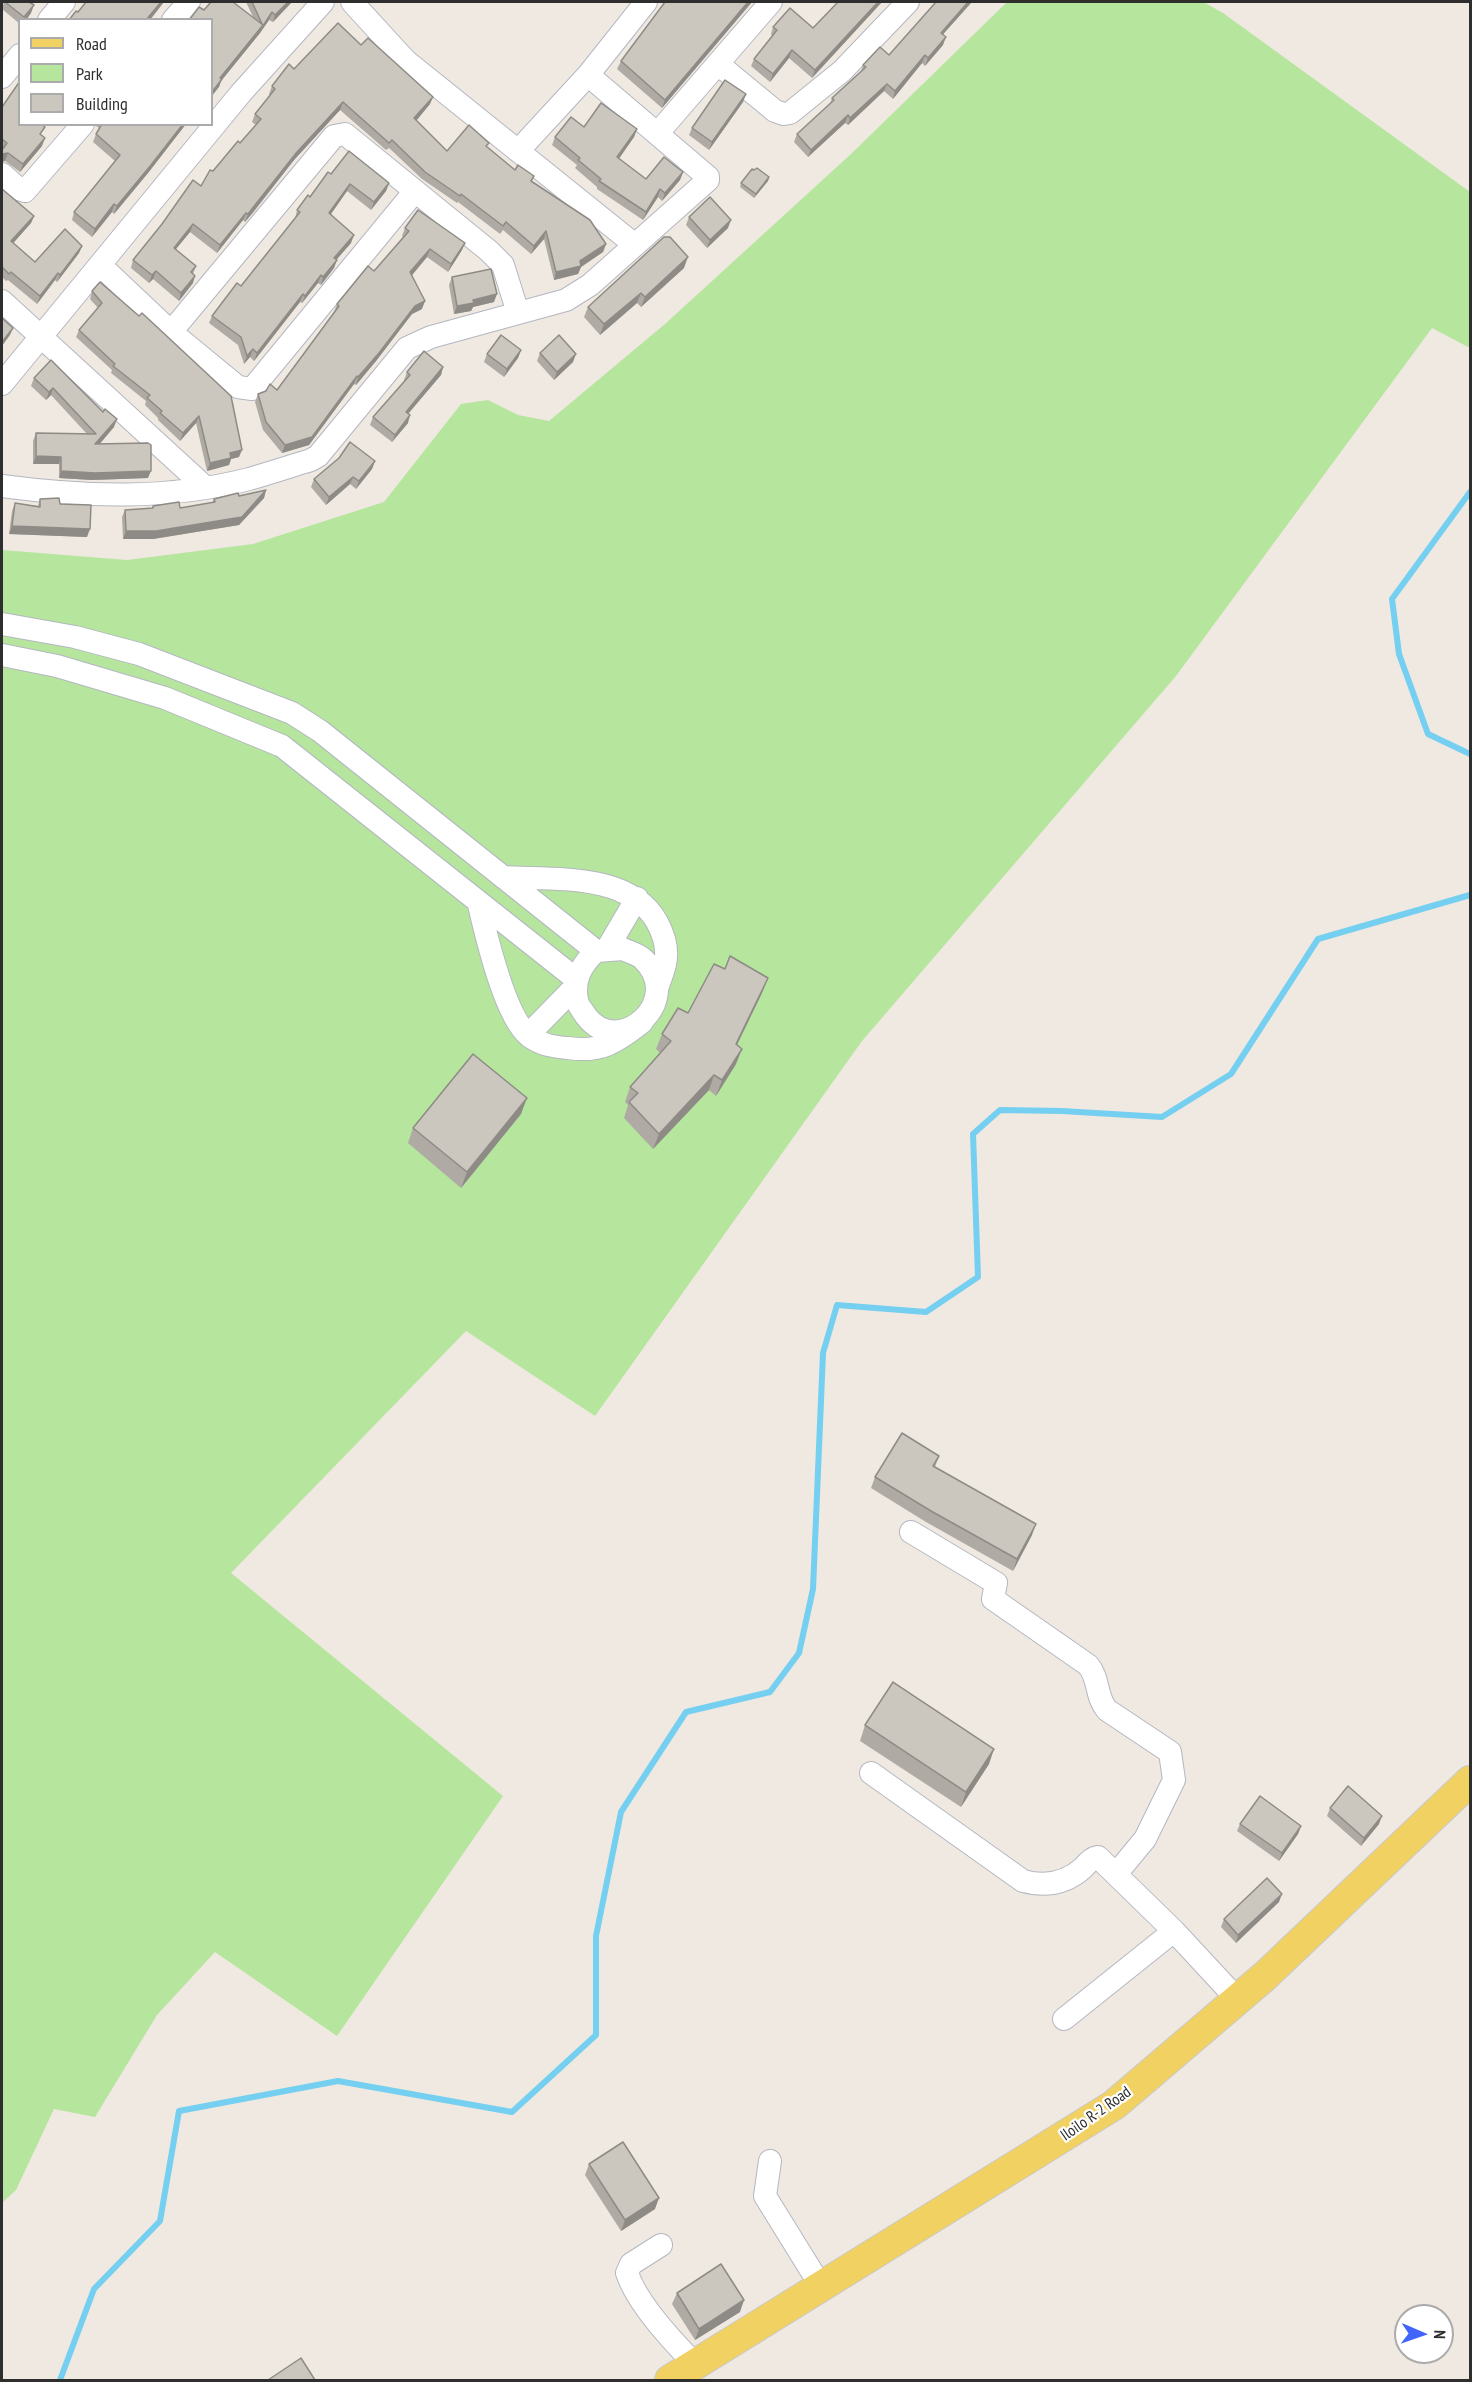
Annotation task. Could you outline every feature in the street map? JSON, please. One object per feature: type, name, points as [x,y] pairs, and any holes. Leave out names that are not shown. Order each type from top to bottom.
[{"type":"main road","name":"Iloilo R-2 Road","points":[[670,2380],[822,2288],[1114,2105],[1238,2000],[1470,1781]]},
{"type":"street","points":[[51,18],[64,2]]},
{"type":"street","points":[[175,18],[189,2]]},
{"type":"street","points":[[2,384],[241,93],[323,2]]},
{"type":"street","points":[[352,2],[405,60],[635,245]]},
{"type":"street","points":[[518,151],[588,75],[645,2]]},
{"type":"street","points":[[657,134],[771,2]]},
{"type":"street","points":[[718,64],[775,111],[790,113],[842,71],[908,2]]},
{"type":"street","points":[[2,77],[18,57]]},
{"type":"street","points":[[2,486],[63,494],[108,496],[171,493],[248,479],[318,456],[407,348],[431,337],[566,300],[590,285],[708,180],[708,177],[588,75]]},
{"type":"street","points":[[2,174],[19,189],[25,190],[81,126]]},
{"type":"street","points":[[171,332],[334,136],[345,134],[489,251],[503,265],[518,313]]},
{"type":"street","points":[[100,265],[171,332],[238,387],[252,389],[415,191]]},
{"type":"street","points":[[2,301],[205,487]]},
{"type":"street","points":[[2,624],[75,637],[139,654],[292,713],[320,731],[503,877],[601,950],[623,949],[642,957],[654,973],[657,989]]},
{"type":"street","points":[[2,655],[57,666],[165,699],[282,746],[576,982]]},
{"type":"street","points":[[421,858],[444,829]]},
{"type":"street","points":[[479,904],[491,957],[512,1010],[528,1035],[548,1046],[584,1050],[615,1043],[642,1022],[653,1009],[667,958],[664,935],[651,911],[637,898],[612,886],[586,882],[503,877]]},
{"type":"street","points":[[637,898],[601,950],[581,968],[576,982],[577,1003],[592,1023],[610,1031],[627,1030],[642,1022]]},
{"type":"street","points":[[528,1035],[576,982]]},
{"type":"street","points":[[911,1532],[996,1583],[993,1599],[1089,1665],[1094,1672],[1101,1703],[1107,1710],[1170,1752],[1174,1780],[1145,1839],[1116,1874]]},
{"type":"street","points":[[871,1773],[1023,1881],[1041,1886],[1072,1878],[1093,1858],[1098,1857],[1174,1931],[1238,2000]]},
{"type":"street","points":[[1064,2019],[1174,1931]]},
{"type":"street","points":[[770,2161],[765,2196],[822,2288]]},
{"type":"street","points":[[661,2245],[631,2264],[627,2273],[631,2286],[675,2344],[696,2365]]},
{"type":"green space","points":[[1007,2],[1203,2],[1223,13],[1470,192],[1470,348],[1432,328],[1176,676],[862,1041],[595,1416],[466,1331],[231,1573],[503,1796],[337,2036],[215,1952],[157,2015],[95,2117],[54,2109],[16,2190],[2,2203],[2,550],[127,560],[253,544],[384,502],[461,404],[488,400],[518,415],[549,421],[665,324],[851,154]]},
{"type":"building","points":[[5,2],[29,2],[34,5],[24,17]]},
{"type":"building","points":[[86,2],[161,2],[148,18],[71,18],[76,11],[78,12]]},
{"type":"building","points":[[211,2],[233,2],[263,25],[220,78],[222,79],[213,91],[213,18],[191,18],[199,7],[204,10]]},
{"type":"building","points":[[252,2],[288,2],[275,15],[272,12],[263,26]]},
{"type":"building","points":[[665,2],[748,2],[665,100],[621,61]]},
{"type":"building","points":[[838,2],[878,2],[815,70],[792,50],[773,74],[754,59],[777,30],[773,27],[790,8],[813,28]]},
{"type":"building","points":[[936,2],[968,2],[941,33],[946,37],[928,58],[925,55],[895,91],[887,84],[850,118],[848,115],[811,150],[797,134],[866,67],[863,65],[880,47],[889,55]]},
{"type":"building","points":[[338,23],[361,45],[368,38],[433,97],[414,118],[447,151],[469,125],[489,143],[486,146],[515,170],[518,165],[534,176],[531,181],[590,220],[606,244],[580,261],[581,266],[556,272],[546,231],[534,246],[506,222],[503,226],[461,194],[460,196],[425,172],[392,140],[389,143],[343,102],[297,152],[220,245],[193,224],[174,248],[196,266],[191,272],[195,276],[181,293],[156,271],[152,275],[133,260],[193,180],[201,186],[210,170],[213,171],[238,141],[240,143],[261,119],[255,114],[275,89],[272,86],[289,64],[294,69]]},
{"type":"building","points":[[725,80],[746,94],[712,142],[692,128]]},
{"type":"building","points":[[18,84],[18,126],[45,127],[40,134],[45,138],[23,164],[8,153],[2,154],[7,143],[2,139],[2,107]]},
{"type":"building","points":[[601,103],[637,129],[617,157],[646,179],[664,157],[683,172],[665,193],[660,189],[646,212],[599,181],[601,179],[578,160],[580,158],[555,137],[571,117],[584,127]]},
{"type":"building","points":[[101,126],[181,126],[117,206],[114,204],[95,229],[74,212],[120,155],[96,134]]},
{"type":"building","points":[[349,151],[389,183],[374,202],[350,184],[329,213],[354,235],[334,258],[337,260],[323,277],[321,275],[305,296],[303,294],[257,353],[253,349],[247,356],[241,337],[212,316],[237,283],[241,286],[300,212],[297,210],[308,195],[310,197],[328,172],[331,174]]},
{"type":"building","points":[[757,168],[769,177],[756,194],[741,183],[752,169]]},
{"type":"building","points":[[2,189],[34,216],[11,241],[35,262],[65,229],[82,246],[60,275],[58,273],[40,296],[2,267]]},
{"type":"building","points":[[710,197],[731,220],[710,240],[689,217]]},
{"type":"building","points":[[418,210],[465,243],[451,264],[430,249],[410,272],[425,301],[415,306],[379,353],[357,376],[312,437],[285,445],[266,422],[258,394],[266,391],[270,384],[277,390],[339,306],[337,304],[368,266],[374,271],[409,231],[405,228]]},
{"type":"building","points":[[664,237],[670,237],[688,257],[645,297],[641,293],[604,324],[588,307]]},
{"type":"building","points":[[491,269],[497,294],[473,300],[474,303],[457,306],[452,277]]},
{"type":"building","points":[[100,282],[139,316],[142,313],[231,396],[242,450],[230,453],[231,458],[210,463],[199,416],[183,433],[160,413],[162,411],[147,398],[150,395],[113,366],[115,364],[79,330],[102,303],[92,291]]},
{"type":"building","points":[[2,318],[13,328],[2,342]]},
{"type":"building","points":[[501,335],[521,350],[507,369],[487,354]]},
{"type":"building","points":[[559,335],[576,354],[557,372],[540,353]]},
{"type":"building","points":[[424,351],[443,367],[406,412],[410,415],[395,435],[373,417],[410,375],[407,372]]},
{"type":"building","points":[[51,360],[103,412],[105,409],[117,419],[95,444],[148,443],[151,445],[151,471],[95,473],[61,471],[61,457],[36,456],[36,433],[96,434],[53,388],[49,392],[34,378]]},
{"type":"building","points":[[350,442],[375,461],[359,481],[353,477],[329,497],[314,479],[339,458]]},
{"type":"building","points":[[266,490],[242,517],[156,531],[126,531],[125,510],[153,508],[153,506],[179,502],[180,508],[215,502],[214,499],[238,493],[239,496]]},
{"type":"building","points":[[59,498],[60,504],[91,505],[90,529],[12,526],[15,503],[40,507],[40,499]]},
{"type":"building","points":[[730,956],[768,978],[736,1044],[742,1049],[722,1080],[714,1075],[659,1134],[629,1102],[638,1093],[630,1087],[671,1041],[662,1034],[678,1008],[688,1013],[714,964],[725,969]]},
{"type":"building","points":[[473,1054],[527,1098],[467,1172],[413,1128]]},
{"type":"building","points":[[902,1433],[939,1456],[933,1466],[1036,1524],[1017,1559],[875,1477]]},
{"type":"building","points":[[893,1682],[994,1749],[966,1792],[865,1725]]},
{"type":"building","points":[[1348,1786],[1382,1816],[1364,1838],[1330,1808]]},
{"type":"building","points":[[1260,1796],[1301,1826],[1282,1853],[1240,1824]]},
{"type":"building","points":[[1267,1878],[1282,1894],[1238,1935],[1224,1919]]},
{"type":"building","points":[[623,2142],[659,2198],[625,2220],[589,2164]]},
{"type":"building","points":[[721,2264],[744,2300],[699,2329],[677,2293]]},
{"type":"building","points":[[301,2358],[315,2380],[268,2380]]},
{"type":"waterway","points":[[1470,492],[1392,599],[1399,654],[1428,734],[1470,754]]},
{"type":"waterway","points":[[60,2380],[94,2289],[160,2221],[179,2111],[338,2081],[512,2112],[596,2035],[596,1936],[621,1812],[686,1712],[770,1692],[799,1653],[813,1589],[823,1353],[837,1305],[926,1312],[978,1277],[973,1134],[1000,1110],[1162,1117],[1231,1074],[1318,939],[1470,895]]}]
